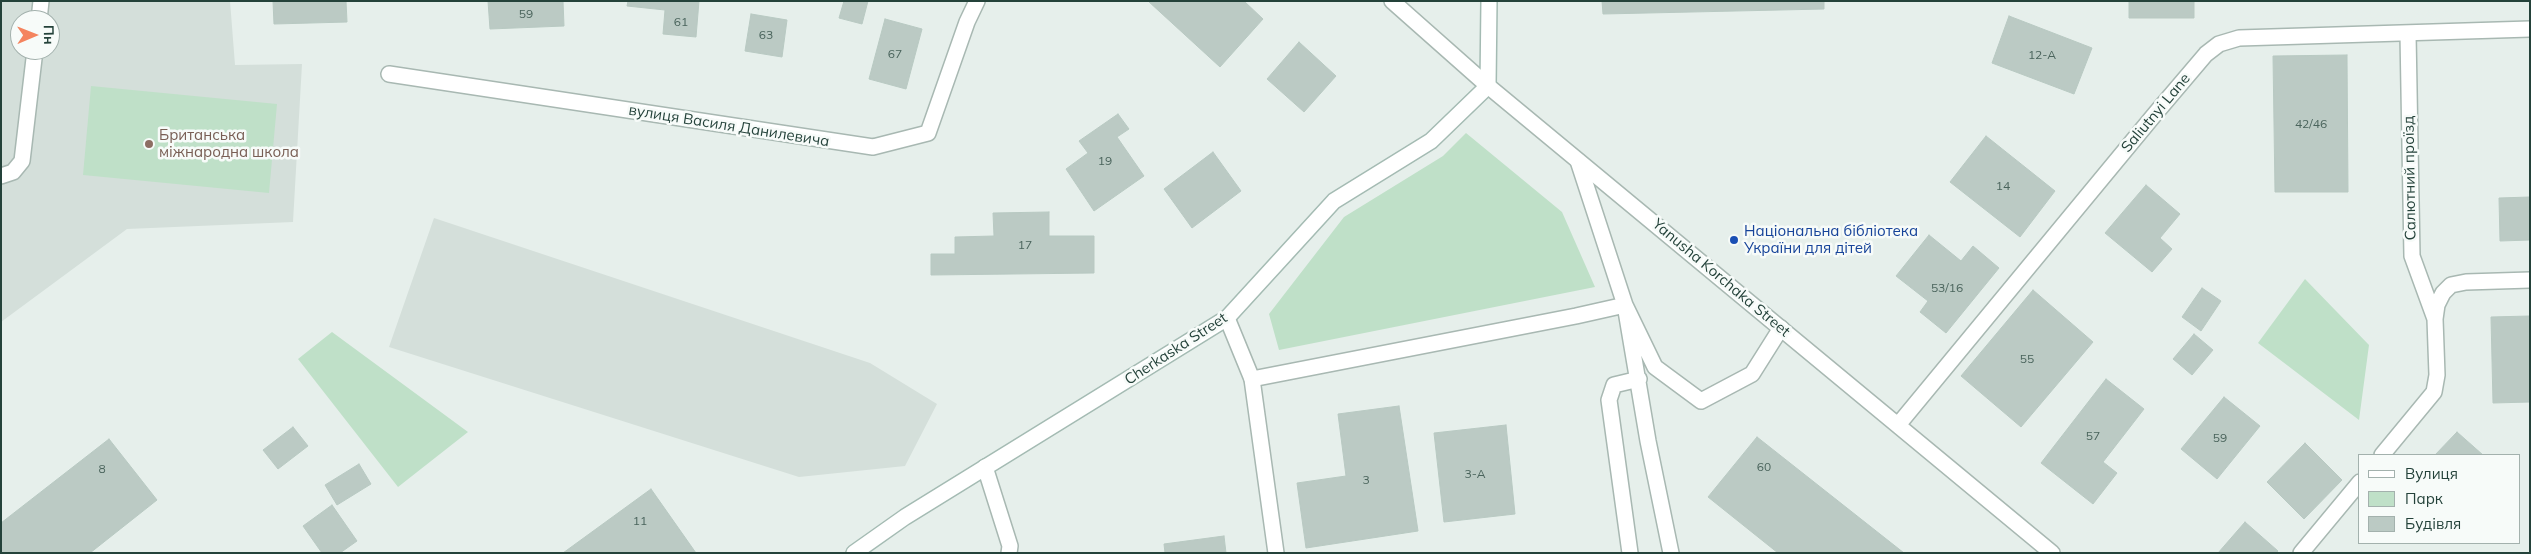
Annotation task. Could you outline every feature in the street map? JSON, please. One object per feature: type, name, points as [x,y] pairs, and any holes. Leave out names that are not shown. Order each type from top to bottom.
[{"type":"street","name":"вулиця Василя Данилевича","points":[[389,74],[873,148],[928,133],[967,22],[977,1]]},
{"type":"street","name":"Yanusha Korchaka Street","points":[[1392,1],[1488,86],[2052,553]]},
{"type":"street","points":[[1488,86],[1489,1]]},
{"type":"street","name":"Saliutnyi Lane","points":[[1898,425],[2206,54],[2219,44],[2239,38],[2530,29]]},
{"type":"street","name":"Салютний проїзд","points":[[2408,34],[2412,256],[2435,319]]},
{"type":"street","points":[[1,176],[13,172],[22,161],[34,60]]},
{"type":"street","name":"Cherkaska Street","points":[[854,553],[905,517],[1228,318],[1334,201],[1432,141],[1488,86]]},
{"type":"street","points":[[1578,161],[1625,305],[1648,441],[1671,553]]},
{"type":"street","name":"Салютний проїзд","points":[[2383,454],[2434,392],[2437,375],[2435,319],[2437,306],[2443,293],[2451,286],[2466,282],[2530,280]]},
{"type":"street","points":[[1625,305],[1655,367],[1701,401],[1752,374],[1781,328]]},
{"type":"street","points":[[1252,379],[1625,305]]},
{"type":"street","points":[[1228,318],[1252,379],[1276,553]]},
{"type":"street","points":[[1630,553],[1609,400],[1614,385],[1639,380]]},
{"type":"street","points":[[985,468],[1010,546],[1009,553]]},
{"type":"street","points":[[2301,553],[2358,484]]},
{"type":"shaded area","name":"Британська міжнародна школа","points":[[1,1],[230,1],[235,65],[302,64],[293,222],[127,229],[1,322]]},
{"type":"shaded area","points":[[434,218],[870,363],[937,404],[905,466],[799,477],[389,347]]},
{"type":"green space","points":[[91,86],[277,104],[269,193],[83,175]]},
{"type":"green space","points":[[1466,133],[1562,212],[1595,287],[1279,350],[1269,314],[1344,217],[1443,156]]},
{"type":"green space","points":[[2305,279],[2369,345],[2359,420],[2258,343]]},
{"type":"green space","points":[[332,332],[468,432],[398,487],[298,359]]},
{"type":"building","points":[[273,1],[346,1],[347,22],[274,24]]},
{"type":"building","points":[[488,1],[563,1],[564,26],[490,29]]},
{"type":"building","points":[[628,1],[699,1],[696,37],[663,34],[665,10],[627,6]]},
{"type":"building","points":[[844,1],[868,1],[862,24],[839,18]]},
{"type":"building","points":[[1148,1],[1244,1],[1263,19],[1220,67]]},
{"type":"building","points":[[1602,1],[1824,1],[1824,9],[1603,14]]},
{"type":"building","points":[[2129,1],[2194,1],[2194,18],[2129,18]]},
{"type":"building","points":[[751,14],[787,20],[782,57],[745,51]]},
{"type":"building","points":[[2009,16],[2092,48],[2074,94],[1992,63]]},
{"type":"building","points":[[885,19],[922,29],[906,89],[869,79]]},
{"type":"building","points":[[1299,42],[1336,76],[1304,112],[1267,79]]},
{"type":"building","points":[[2347,55],[2348,192],[2275,192],[2273,56]]},
{"type":"building","points":[[1118,114],[1129,129],[1117,137],[1144,176],[1094,211],[1066,169],[1088,153],[1079,141]]},
{"type":"building","points":[[1986,136],[2055,191],[2020,237],[1950,182]]},
{"type":"building","points":[[1213,152],[1241,191],[1192,228],[1164,189]]},
{"type":"building","points":[[2146,185],[2180,214],[2160,238],[2172,249],[2152,272],[2105,233]]},
{"type":"building","points":[[2530,197],[2530,240],[2500,241],[2499,198]]},
{"type":"building","points":[[1049,212],[1049,236],[1094,236],[1094,273],[931,275],[931,254],[955,254],[955,237],[994,236],[993,213]]},
{"type":"building","points":[[1929,235],[1961,261],[1973,246],[1999,268],[1946,333],[1920,312],[1928,301],[1896,276]]},
{"type":"building","points":[[2202,288],[2221,301],[2201,331],[2182,317]]},
{"type":"building","points":[[2033,290],[2093,342],[2021,427],[1961,376]]},
{"type":"building","points":[[2530,316],[2530,402],[2493,403],[2491,317]]},
{"type":"building","points":[[2194,334],[2213,350],[2192,375],[2173,359]]},
{"type":"building","points":[[2106,379],[2144,409],[2103,462],[2117,473],[2093,504],[2041,463]]},
{"type":"building","points":[[2224,397],[2260,426],[2217,479],[2181,449]]},
{"type":"building","points":[[1399,406],[1418,531],[1306,548],[1297,483],[1346,476],[1338,414]]},
{"type":"building","points":[[1506,425],[1515,514],[1444,522],[1434,433]]},
{"type":"building","points":[[293,427],[308,446],[278,469],[263,450]]},
{"type":"building","points":[[2457,432],[2482,454],[2436,454]]},
{"type":"building","points":[[1757,437],[1904,553],[1778,553],[1708,497]]},
{"type":"building","points":[[109,439],[157,500],[90,553],[1,553],[1,523]]},
{"type":"building","points":[[2305,443],[2342,480],[2304,519],[2267,482]]},
{"type":"building","points":[[359,464],[371,484],[337,505],[325,485]]},
{"type":"building","points":[[651,489],[696,553],[563,553]]},
{"type":"building","points":[[332,505],[357,541],[340,553],[322,553],[303,526]]},
{"type":"building","points":[[2245,522],[2278,551],[2276,553],[2218,553]]},
{"type":"building","points":[[1224,536],[1226,553],[1165,553],[1164,544]]},
{"type":"place","name":"Британська міжнародна школа","points":[[149,144]]},
{"type":"place","name":"Національна бібліотека України для дітей","points":[[1734,240]]}]
